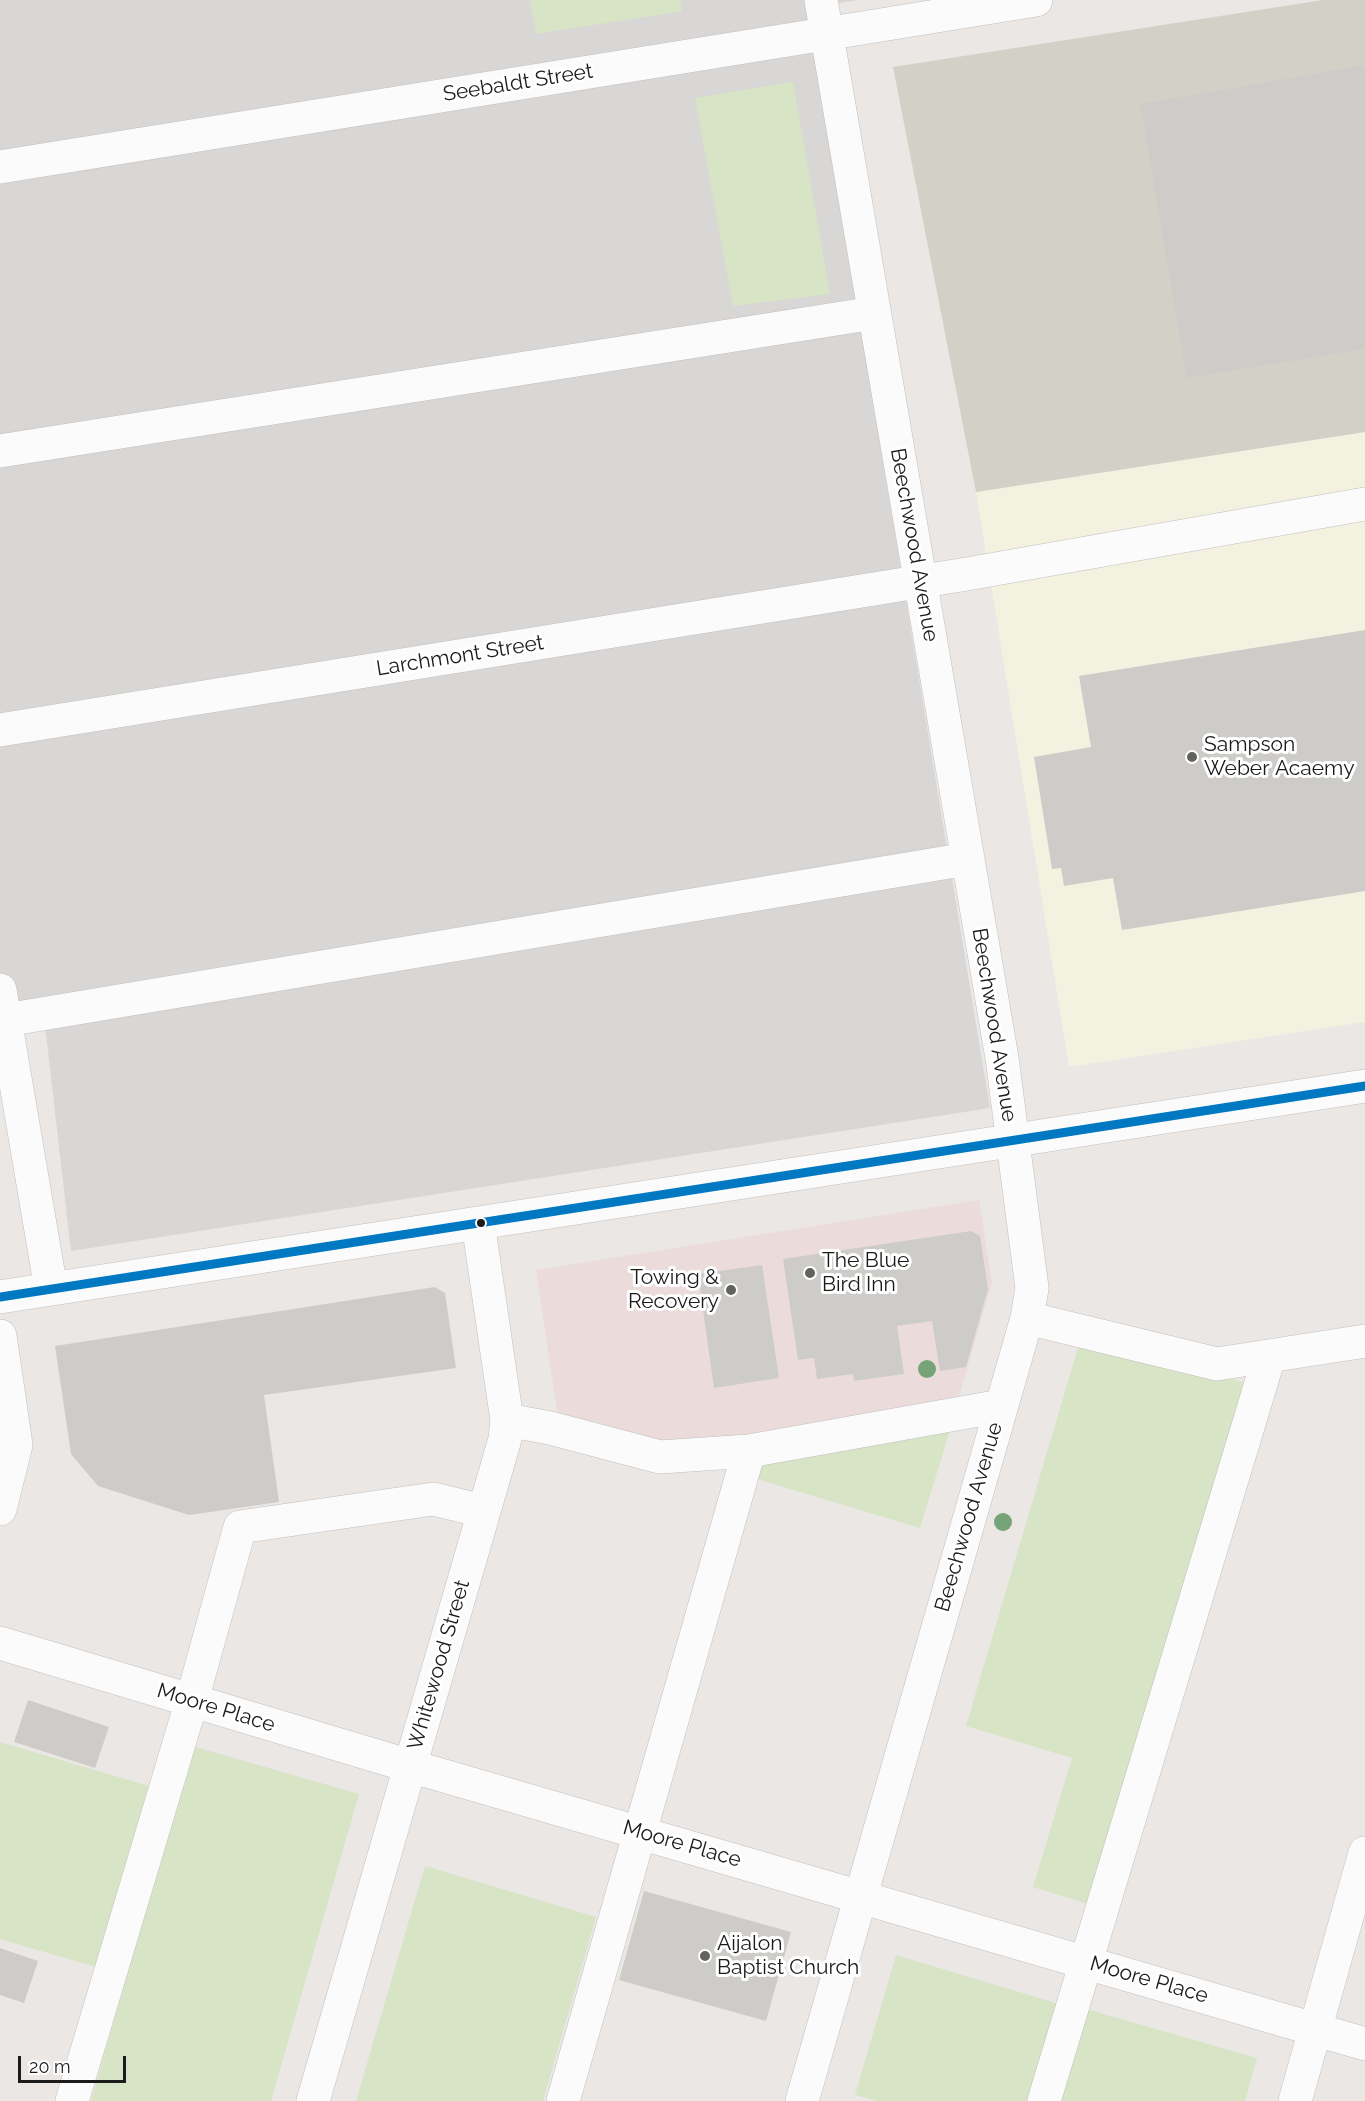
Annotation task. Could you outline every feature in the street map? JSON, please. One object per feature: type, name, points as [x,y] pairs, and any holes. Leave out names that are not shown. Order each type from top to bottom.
[{"type":"street","name":"Beechwood Avenue","points":[[802,2101],[1026,1318],[1032,1272],[1002,1058],[821,0]]},
{"type":"street","name":"Seebaldt Street","points":[[0,167],[1036,0]]},
{"type":"street","points":[[0,451],[874,313]]},
{"type":"street","name":"Larchmont Street","points":[[0,730],[920,581],[1365,504]]},
{"type":"street","points":[[51,1289],[2,1010],[967,859]]},
{"type":"street","points":[[0,1297],[1365,1086]]},
{"type":"street","name":"Whitewood Street","points":[[313,2101],[483,1511],[507,1420],[478,1223]]},
{"type":"street","points":[[1026,1318],[1217,1364],[1365,1341]]},
{"type":"street","points":[[0,1336],[16,1445],[0,1509]]},
{"type":"street","points":[[1044,2101],[1084,1961],[1269,1357]]},
{"type":"street","points":[[507,1420],[550,1428],[660,1457],[749,1451],[1001,1406]]},
{"type":"street","points":[[563,2101],[749,1451]]},
{"type":"street","points":[[72,2101],[192,1700],[240,1527],[433,1498],[483,1511]]},
{"type":"street","name":"Moore Place","points":[[0,1643],[410,1766],[1365,2043]]},
{"type":"street","points":[[1295,2101],[1365,1852]]},
{"type":"shaded area","points":[[0,0],[859,0],[808,8],[990,1108],[71,1251],[45,1025],[0,1032]]},
{"type":"shaded area","points":[[1323,0],[1365,0],[1365,432],[976,492],[893,67]]},
{"type":"shaded area","name":"Sampson Weber Acaemy","points":[[1365,432],[1365,1022],[1069,1067],[976,492]]},
{"type":"shaded area","points":[[979,1200],[992,1283],[957,1403],[651,1448],[558,1418],[536,1270]]},
{"type":"green space","points":[[530,0],[680,0],[682,11],[536,34]]},
{"type":"green space","points":[[793,82],[830,294],[733,306],[695,98]]},
{"type":"green space","points":[[1082,1334],[1245,1383],[1091,1905],[1033,1887],[1072,1758],[966,1726]]},
{"type":"green space","points":[[951,1427],[920,1528],[757,1479],[765,1458]]},
{"type":"green space","points":[[0,1742],[149,1786],[96,1967],[0,1939]]},
{"type":"green space","points":[[192,1746],[359,1794],[271,2101],[91,2101]]},
{"type":"green space","points":[[425,1866],[596,1917],[543,2101],[356,2101]]},
{"type":"green space","points":[[896,1955],[1059,2004],[1031,2101],[877,2101],[855,2095]]},
{"type":"green space","points":[[1086,2009],[1257,2058],[1245,2101],[1060,2101]]},
{"type":"building","points":[[1365,65],[1365,349],[1187,378],[1140,104]]},
{"type":"building","points":[[1365,630],[1365,891],[1122,930],[1113,878],[1064,886],[1061,868],[1052,869],[1034,757],[1091,747],[1079,676]]},
{"type":"building","points":[[971,1231],[980,1236],[988,1289],[966,1367],[940,1371],[932,1321],[897,1326],[904,1374],[854,1381],[853,1374],[817,1379],[814,1358],[798,1360],[783,1259]]},
{"type":"building","points":[[762,1265],[779,1378],[714,1388],[698,1274]]},
{"type":"building","points":[[435,1287],[445,1293],[456,1368],[264,1395],[279,1502],[189,1515],[98,1486],[71,1454],[55,1346]]},
{"type":"building","points":[[28,1700],[109,1727],[95,1768],[14,1742]]},
{"type":"building","name":"Aijalon Baptist Church","points":[[644,1891],[791,1932],[766,2021],[619,1980]]},
{"type":"building","points":[[0,1948],[38,1961],[24,2003],[0,1995]]},
{"type":"transit line","points":[[0,1297],[1365,1086]]},
{"type":"place","name":"Sampson Weber Acaemy","points":[[1192,757]]},
{"type":"place","name":"The Blue Bird Inn","points":[[810,1273]]},
{"type":"place","name":"Towing & Recovery","points":[[731,1290]]},
{"type":"place","name":"Aijalon Baptist Church","points":[[705,1956]]}]
